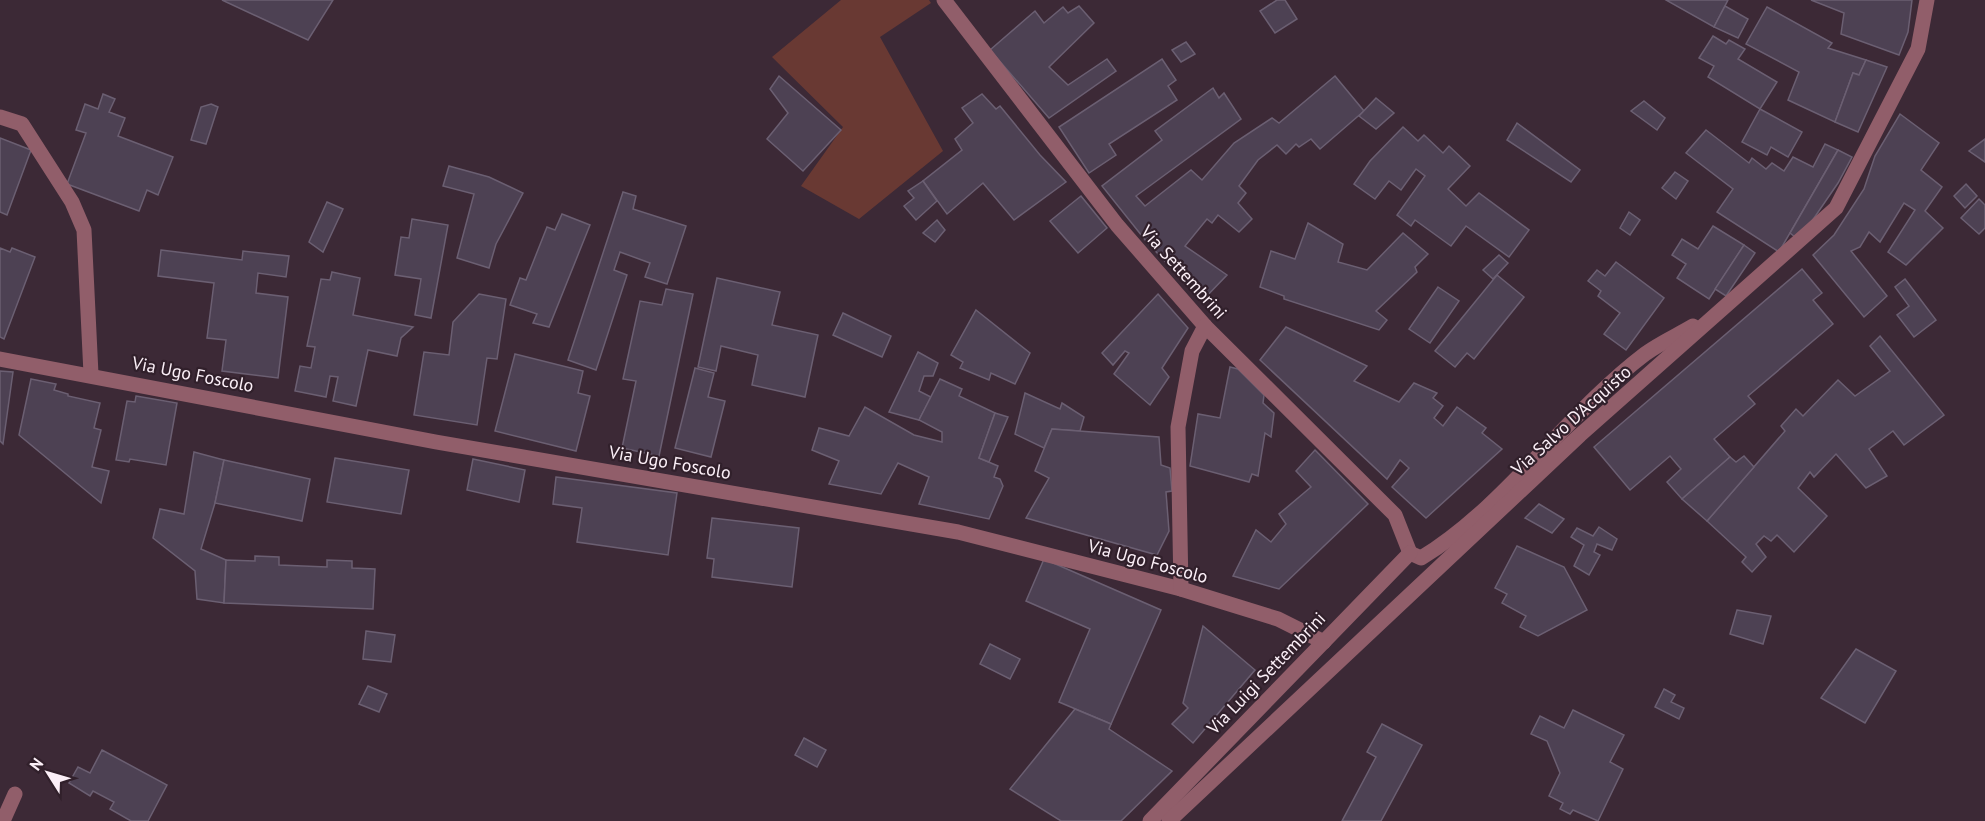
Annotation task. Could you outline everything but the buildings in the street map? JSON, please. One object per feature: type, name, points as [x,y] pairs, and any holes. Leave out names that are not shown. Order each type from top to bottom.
[{"type":"street","name":"Via Settembrini","points":[[944,0],[1117,225],[1205,327],[1395,515],[1410,553]]},
{"type":"street","name":"Via Salvo D'Acquisto","points":[[1169,821],[1580,435],[1836,208],[1918,49],[1927,0]]},
{"type":"street","points":[[0,117],[22,124],[72,202],[84,230],[91,374]]},
{"type":"street","points":[[1410,553],[1421,558],[1451,540],[1573,420],[1646,353],[1716,313]]},
{"type":"street","points":[[1181,589],[1178,427],[1192,351],[1205,327]]},
{"type":"street","name":"Via Ugo Foscolo","points":[[0,359],[91,374],[436,442],[958,532],[1181,589],[1278,619],[1324,642]]},
{"type":"street","name":"Via Luigi Settembrini","points":[[1150,821],[1410,553]]},
{"type":"street","points":[[3,821],[15,794]]},
{"type":"shaded area","points":[[841,0],[929,0],[931,3],[880,37],[943,151],[859,219],[801,186],[843,127],[772,57]]}]
